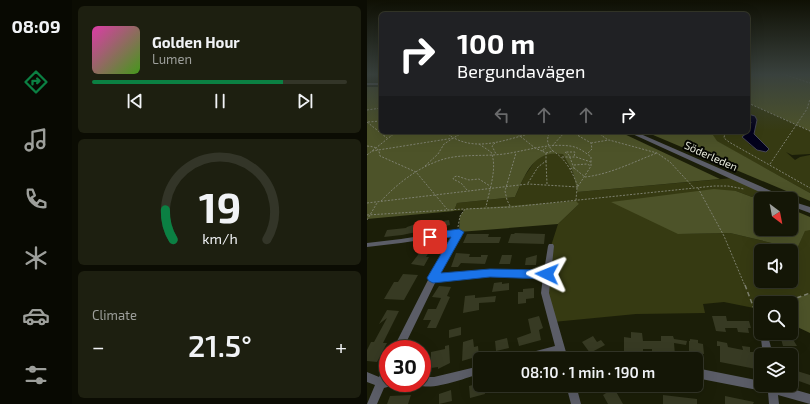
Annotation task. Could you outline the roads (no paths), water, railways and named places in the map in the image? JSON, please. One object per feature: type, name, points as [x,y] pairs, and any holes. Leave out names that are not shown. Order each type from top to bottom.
[{"type":"street","name":"Söderleden","points":[[636,134],[766,192]]},
{"type":"street","points":[[798,206],[810,210]]},
{"type":"street","points":[[367,245],[459,232],[433,278],[402,340]]},
{"type":"street","points":[[551,246],[545,293],[561,352]]},
{"type":"street","points":[[433,278],[490,273],[547,274]]},
{"type":"street","points":[[548,352],[560,349]]},
{"type":"street","points":[[431,382],[473,372]]},
{"type":"street","points":[[703,374],[754,383]]},
{"type":"street","points":[[367,377],[379,381]]},
{"type":"street","points":[[372,404],[379,392]]},
{"type":"street","points":[[573,392],[576,404]]},
{"type":"street","points":[[773,392],[774,404]]},
{"type":"street","points":[[790,392],[810,399]]},
{"type":"water","points":[[750,115],[755,116],[757,120],[754,134],[769,149],[766,152],[757,150],[742,137],[746,134],[750,134]]}]
